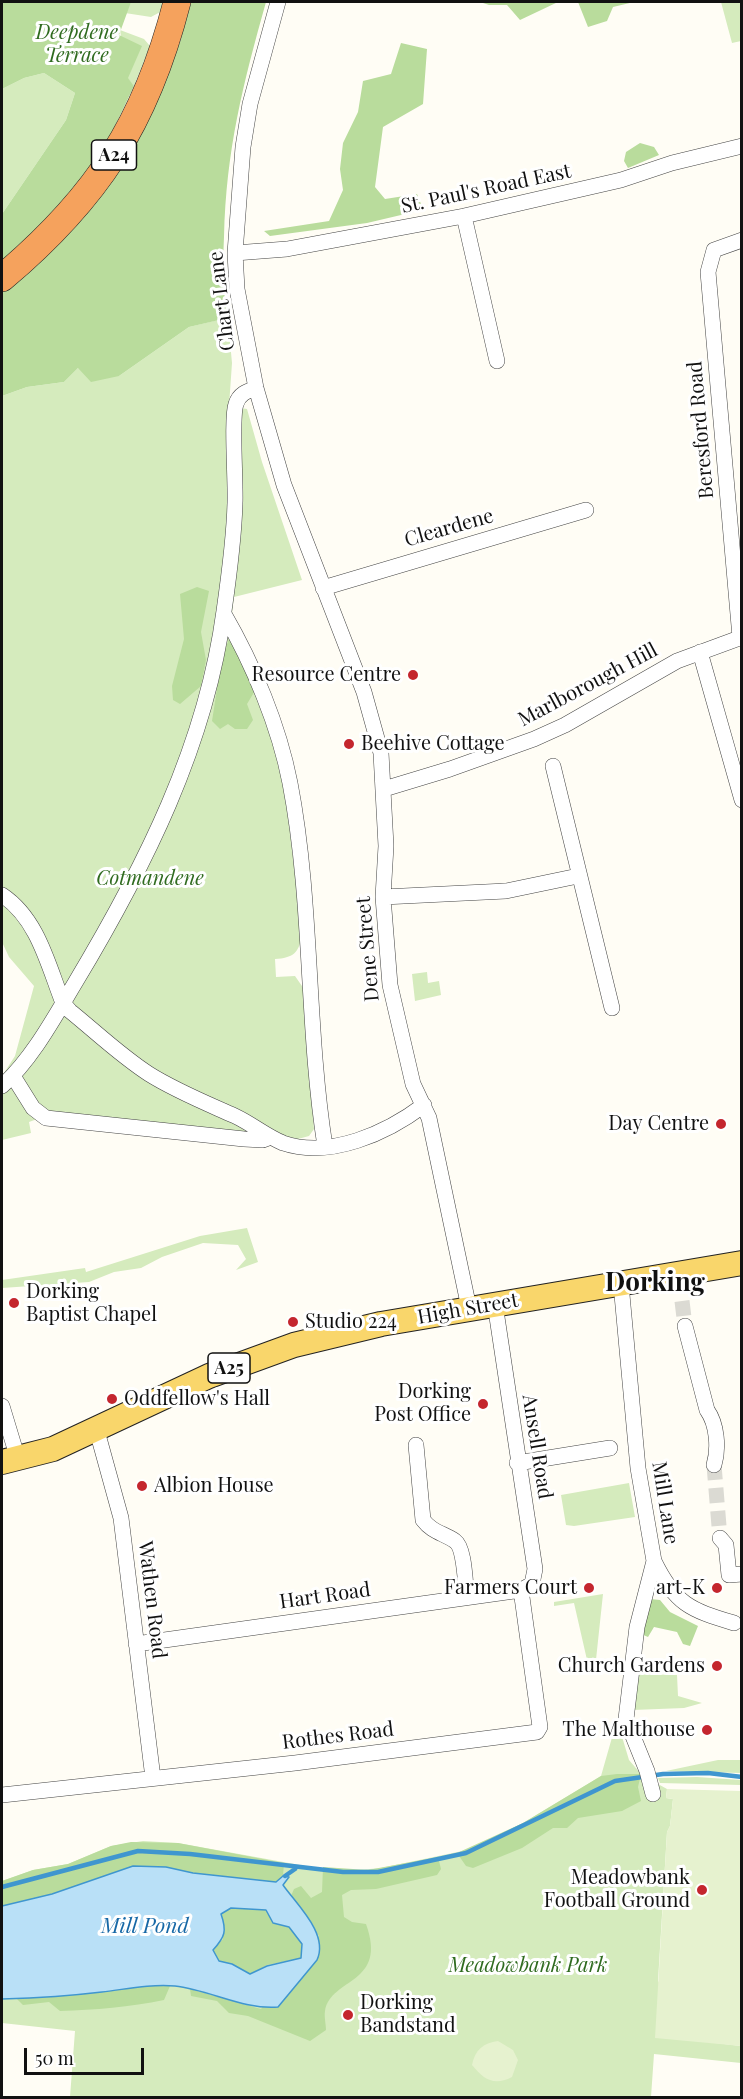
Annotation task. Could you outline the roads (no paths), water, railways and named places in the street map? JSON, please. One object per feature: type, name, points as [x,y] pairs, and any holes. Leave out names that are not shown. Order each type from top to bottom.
[{"type":"highway","name":"A24","points":[[2,278],[42,244],[72,213],[107,167],[139,111],[165,46],[177,2]]},
{"type":"main road","name":"High Street","points":[[10,1461],[54,1449],[97,1431],[248,1360],[381,1324],[741,1263]]},
{"type":"street","name":"Chart Lane","points":[[278,2],[250,104],[243,147],[235,253],[242,325],[256,388],[284,485],[323,588]]},
{"type":"street","name":"St. Paul's Road East","points":[[235,253],[287,249],[464,216],[621,180],[672,163],[741,146]]},
{"type":"street","points":[[464,216],[497,361]]},
{"type":"street","name":"Beresford Road","points":[[741,240],[714,249],[708,272],[741,637]]},
{"type":"street","points":[[256,388],[245,391],[235,405],[235,506],[224,614],[209,692],[159,828],[128,893],[63,1003],[7,1081],[46,1118],[244,1139],[263,1140],[271,1137]]},
{"type":"street","name":"Cleardene","points":[[323,588],[586,510]]},
{"type":"street","name":"Dene Street","points":[[323,588],[364,692],[381,753],[387,846],[383,897],[390,985],[397,1022],[414,1084],[424,1105],[438,1156],[469,1308]]},
{"type":"street","points":[[224,614],[238,638],[259,690],[278,740],[290,783],[305,892],[325,1146]]},
{"type":"street","name":"Marlborough Hill","points":[[384,789],[460,766],[534,739],[566,725],[677,662],[741,637]]},
{"type":"street","points":[[700,652],[741,800]]},
{"type":"street","points":[[553,766],[612,1008]]},
{"type":"street","points":[[383,897],[506,891],[578,876]]},
{"type":"street","points":[[2,895],[32,926],[63,1003],[148,1073],[193,1098],[239,1118],[271,1137],[293,1145],[325,1146],[352,1142],[392,1127],[424,1105]]},
{"type":"street","name":"Mill Lane","points":[[621,1284],[638,1468],[654,1561],[638,1627],[626,1706],[630,1733],[651,1783]]},
{"type":"street","name":"Ansell Road","points":[[495,1304],[517,1462],[535,1569],[532,1584],[521,1590]]},
{"type":"street","points":[[686,1326],[706,1410],[714,1420],[717,1456],[714,1465]]},
{"type":"street","points":[[2,1406],[10,1461]]},
{"type":"street","name":"Wathen Road","points":[[97,1431],[121,1518],[153,1778]]},
{"type":"street","points":[[416,1445],[423,1520],[429,1528],[458,1542],[467,1597]]},
{"type":"street","points":[[517,1462],[610,1449]]},
{"type":"street","points":[[720,1538],[726,1545],[729,1575],[741,1574]]},
{"type":"street","points":[[654,1561],[670,1591],[684,1602],[697,1612],[734,1623]]},
{"type":"street","name":"Hart Road","points":[[136,1644],[521,1590]]},
{"type":"street","name":"Rothes Road","points":[[2,1795],[295,1764],[537,1732],[540,1727],[521,1590]]},
{"type":"water","name":"Mill Pond","points":[[133,1866],[166,1867],[193,1873],[276,1882],[283,1876],[289,1877],[283,1885],[310,1920],[319,1940],[320,1950],[317,1960],[278,2007],[252,2006],[175,1986],[2,1999],[2,1906],[52,1894]],"holes":[[[231,1908],[266,1910],[273,1923],[289,1927],[302,1944],[301,1958],[267,1966],[250,1974],[232,1964],[219,1961],[213,1950],[224,1934],[221,1914]]]},
{"type":"waterway","points":[[2,1887],[138,1851],[190,1854],[343,1872],[378,1872],[466,1853],[615,1781],[663,1774],[708,1773],[742,1777]]},
{"type":"waterway","points":[[285,1876],[295,1869]]},
{"type":"tunnel","points":[[682,1301],[685,1326]]},
{"type":"tunnel","points":[[714,1465],[720,1538]]},
{"type":"place","name":"Resource Centre","points":[[413,675]]},
{"type":"place","name":"Beehive Cottage","points":[[349,744]]},
{"type":"place","name":"Day Centre","points":[[721,1124]]},
{"type":"place","name":"Dorking Baptist Chapel","points":[[14,1303]]},
{"type":"place","name":"Studio 224","points":[[293,1322]]},
{"type":"place","name":"Oddfellow's Hall","points":[[112,1399]]},
{"type":"place","name":"Dorking Post Office","points":[[483,1404]]},
{"type":"place","name":"Albion House","points":[[142,1486]]},
{"type":"place","name":"Farmers Court","points":[[589,1588]]},
{"type":"place","name":"art-K","points":[[717,1588]]},
{"type":"place","name":"Church Gardens","points":[[717,1666]]},
{"type":"place","name":"The Malthouse","points":[[707,1730]]},
{"type":"place","name":"Meadowbank Football Ground","points":[[702,1890]]},
{"type":"place","name":"Dorking Bandstand","points":[[348,2015]]},
{"type":"district","name":"Dorking","points":[[655,1283]]},
{"type":"park label","name":"Deepdene Terrace","points":[[77,44]]},
{"type":"park label","name":"Cotmandene","points":[[150,879]]},
{"type":"park label","name":"Meadowbank Park","points":[[528,1966]]}]
